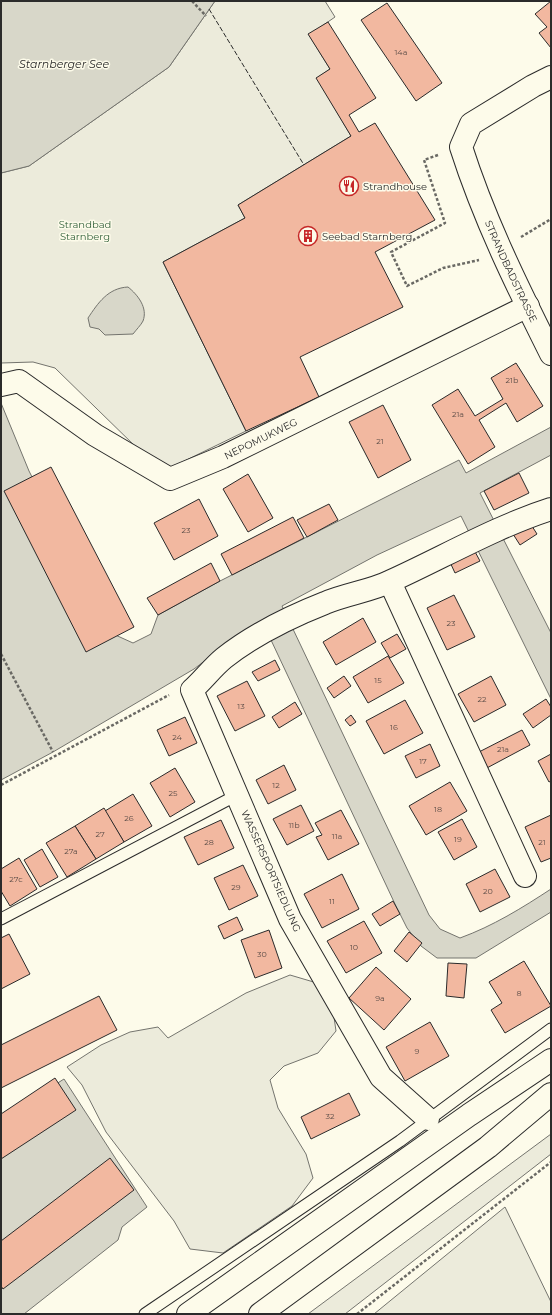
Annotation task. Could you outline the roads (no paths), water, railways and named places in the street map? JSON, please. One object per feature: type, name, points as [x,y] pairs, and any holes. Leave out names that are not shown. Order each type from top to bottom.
[{"type":"street","name":"STRANDBADSTRASSE","points":[[551,77],[533,86],[471,124],[461,147],[474,187],[551,354]]},
{"type":"street","name":"NEPOMUKWEG","points":[[1,385],[18,381],[95,435],[170,478],[223,457],[528,306]]},
{"type":"street","points":[[525,876],[390,582],[460,546],[551,508]]},
{"type":"street","name":"WASSERSPORTSIEDLUNG","points":[[390,582],[325,603],[250,640],[223,658],[192,690],[290,919],[381,1077],[428,1119]]},
{"type":"street","points":[[188,1314],[469,1115],[551,1060]]},
{"type":"street","points":[[260,1314],[488,1147],[551,1094]]},
{"type":"lane","points":[[1,919],[237,794]]},
{"type":"lane","points":[[145,1314],[400,1141],[551,1029]]},
{"type":"water","name":"Starnberger See","points":[[1,1],[215,1],[169,67],[29,166],[1,173]]},
{"type":"water","points":[[128,287],[141,302],[144,311],[143,321],[133,334],[105,335],[99,329],[90,327],[88,318],[104,297],[115,290]]},
{"type":"water","points":[[1,403],[29,471],[111,633],[133,643],[151,634],[158,615],[220,581],[459,460],[466,473],[551,427],[551,455],[480,493],[551,633],[551,699],[461,516],[377,555],[282,606],[429,915],[440,929],[460,938],[507,916],[551,889],[551,912],[476,958],[437,958],[421,946],[407,928],[395,904],[263,623],[223,647],[194,669],[53,752],[1,780]]},
{"type":"water","points":[[64,1079],[147,1207],[122,1227],[118,1240],[24,1314],[1,1314],[1,1119]]},
{"type":"place","name":"Strandhouse","points":[[349,186]]},
{"type":"place","name":"Seebad Starnberg","points":[[308,236]]},
{"type":"park label","name":"Strandbad Starnberg","points":[[85,230]]}]
